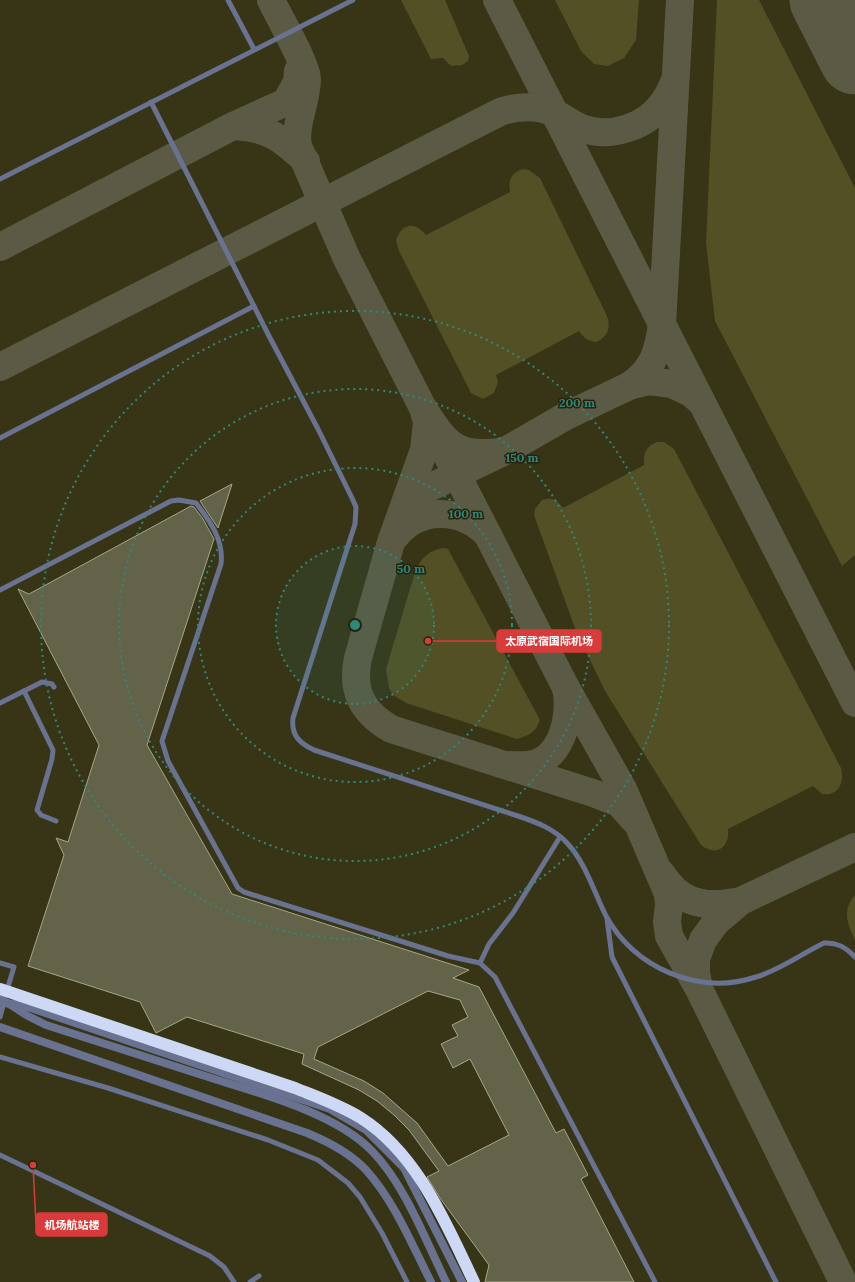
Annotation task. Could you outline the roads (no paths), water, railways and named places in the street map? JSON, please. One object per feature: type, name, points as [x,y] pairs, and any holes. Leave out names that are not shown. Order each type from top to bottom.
[{"type":"highway","points":[[0,989],[295,1088],[336,1105],[362,1119],[388,1139],[422,1182],[474,1282]]},
{"type":"street","points":[[1,1002],[46,1025],[266,1096],[324,1119],[350,1134],[371,1150],[387,1169],[402,1194],[446,1282]]},
{"type":"street","points":[[1,1002],[18,1004],[323,1107],[366,1130],[404,1168],[462,1282]]},
{"type":"street","points":[[0,1027],[307,1133],[330,1143],[349,1155],[366,1170],[381,1188],[431,1282]]},
{"type":"lane","points":[[228,0],[254,49]]},
{"type":"lane","points":[[0,179],[353,0]]},
{"type":"lane","points":[[151,102],[318,429],[356,507],[355,524],[293,718],[293,733],[303,745],[314,750],[518,816],[538,824],[560,837],[579,859],[606,916],[625,943],[646,960],[674,975],[706,983],[722,983],[757,977],[824,943],[830,942],[842,946],[855,957]]},
{"type":"lane","points":[[0,438],[254,306]]},
{"type":"lane","points":[[0,590],[171,501],[179,500],[196,503],[220,539],[223,552],[221,564],[162,741],[163,751],[238,888],[244,892],[448,956],[480,963],[495,977],[655,1282]]},
{"type":"lane","points":[[0,703],[42,682],[52,684],[54,687]]},
{"type":"lane","points":[[24,691],[53,750],[52,759],[37,810],[41,815],[56,821]]},
{"type":"lane","points":[[480,963],[489,944],[513,913],[560,837]]},
{"type":"lane","points":[[606,916],[612,957],[776,1282]]},
{"type":"lane","points":[[0,963],[14,967],[1,1002],[0,1016]]},
{"type":"lane","points":[[0,1057],[108,1088],[268,1140],[318,1160],[343,1179],[360,1197],[382,1234],[407,1282]]},
{"type":"lane","points":[[0,1155],[210,1256],[224,1267],[234,1282]]},
{"type":"lane","points":[[250,1282],[259,1276]]},
{"type":"place","name":"太原武宿国际机场","points":[[428,641]]},
{"type":"place","name":"机场航站楼","points":[[33,1165]]}]
